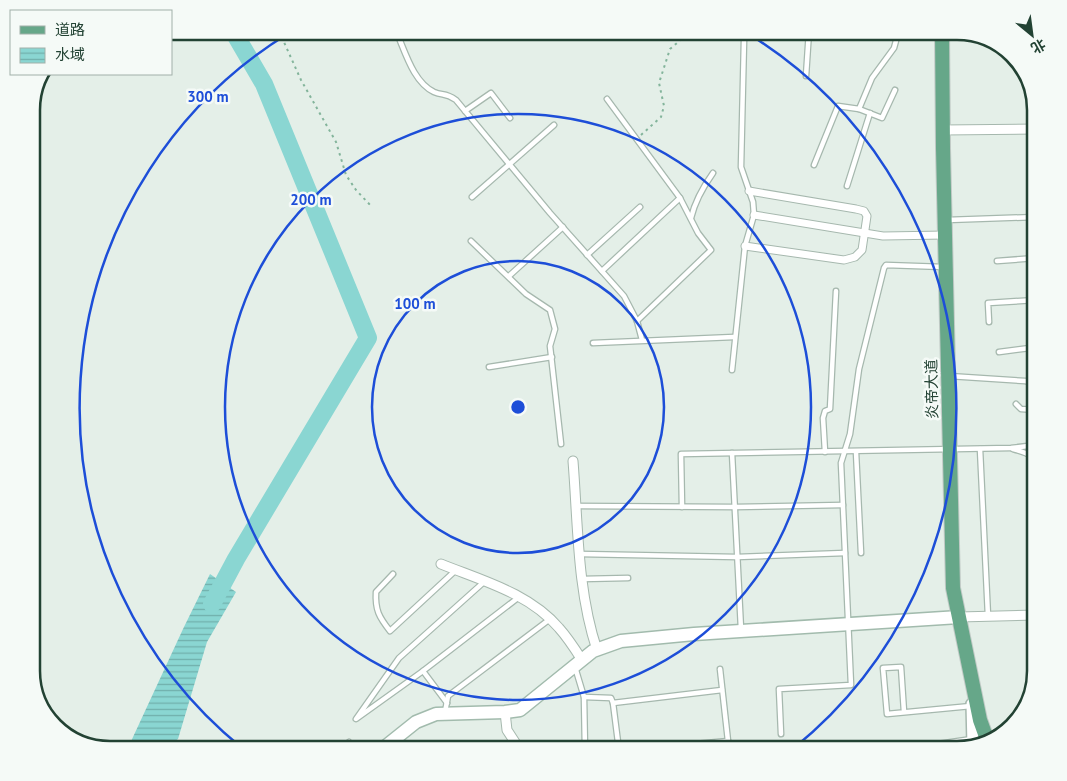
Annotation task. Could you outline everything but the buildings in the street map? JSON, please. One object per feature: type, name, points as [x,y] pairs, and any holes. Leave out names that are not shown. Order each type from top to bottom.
[{"type":"main road","name":"炎帝大道","points":[[942,40],[944,220],[953,588],[980,720],[985,735]]},
{"type":"main road","points":[[392,741],[416,722],[446,708],[505,712],[520,710],[597,650],[621,641],[959,617]]},
{"type":"street","points":[[943,130],[1027,129]]},
{"type":"street","points":[[745,246],[844,260],[855,257],[862,250],[867,216],[864,211],[749,191]]},
{"type":"street","points":[[754,215],[883,236],[945,234]]},
{"type":"street","points":[[573,461],[582,579],[590,628],[597,650]]},
{"type":"street","points":[[441,564],[520,596],[560,628],[578,663]]},
{"type":"street","points":[[959,617],[1027,615]]},
{"type":"street","points":[[972,680],[973,739]]},
{"type":"street","points":[[505,712],[507,730],[514,741]]},
{"type":"lane","points":[[400,40],[412,68],[421,82],[434,92],[448,94],[465,111],[624,296],[637,321],[642,340]]},
{"type":"lane","points":[[732,370],[745,246],[754,215],[742,167],[744,40]]},
{"type":"lane","points":[[806,76],[808,40]]},
{"type":"lane","points":[[859,109],[872,78],[894,48],[896,40]]},
{"type":"lane","points":[[814,165],[838,106],[859,109],[882,118],[895,90]]},
{"type":"lane","points":[[465,111],[491,93],[510,118]]},
{"type":"lane","points":[[607,99],[680,198],[698,232],[711,250],[637,321]]},
{"type":"lane","points":[[847,186],[870,113]]},
{"type":"lane","points":[[472,197],[554,125]]},
{"type":"lane","points":[[691,218],[698,197],[713,173]]},
{"type":"lane","points":[[602,271],[680,198]]},
{"type":"lane","points":[[587,255],[640,207]]},
{"type":"lane","points":[[944,220],[1027,217]]},
{"type":"lane","points":[[508,276],[563,227]]},
{"type":"lane","points":[[471,241],[526,294],[550,310],[555,329],[550,346],[561,444]]},
{"type":"lane","points":[[997,260],[1027,258]]},
{"type":"lane","points":[[781,734],[779,689],[851,685],[841,463],[850,434],[860,369],[884,268],[886,265],[946,267]]},
{"type":"lane","points":[[825,452],[823,418],[825,411],[830,409],[836,291]]},
{"type":"lane","points":[[989,322],[988,303],[1027,301]]},
{"type":"lane","points":[[592,343],[734,337]]},
{"type":"lane","points":[[999,352],[1027,348]]},
{"type":"lane","points":[[489,367],[552,357]]},
{"type":"lane","points":[[948,376],[1027,381]]},
{"type":"lane","points":[[1016,404],[1021,409],[1027,409]]},
{"type":"lane","points":[[682,507],[681,454],[856,452],[1027,446]]},
{"type":"lane","points":[[1011,448],[1027,453]]},
{"type":"lane","points":[[980,449],[988,616]]},
{"type":"lane","points":[[856,452],[861,553]]},
{"type":"lane","points":[[732,453],[741,631]]},
{"type":"lane","points":[[576,506],[734,507],[843,505]]},
{"type":"lane","points":[[580,554],[737,557],[845,553]]},
{"type":"lane","points":[[393,574],[376,592],[375,604],[379,617],[390,631],[456,570]]},
{"type":"lane","points":[[582,579],[628,578]]},
{"type":"lane","points":[[485,581],[399,658],[356,719],[423,671],[520,596]]},
{"type":"lane","points":[[446,708],[448,696],[550,619]]},
{"type":"lane","points":[[578,663],[584,698],[586,741]]},
{"type":"lane","points":[[904,712],[901,667],[884,668],[888,714],[972,706]]},
{"type":"lane","points":[[720,669],[728,741]]},
{"type":"lane","points":[[423,671],[446,708]]},
{"type":"lane","points":[[613,703],[722,690]]},
{"type":"lane","points":[[584,698],[611,698],[618,741]]},
{"type":"path","points":[[283,40],[301,80],[336,142],[346,175],[356,190],[372,207]]},
{"type":"path","points":[[636,138],[661,117],[664,106],[659,83],[670,50],[681,40]]},
{"type":"water","points":[[210,574],[236,592],[207,642],[178,739],[175,741],[131,741]]},
{"type":"waterway","points":[[212,604],[236,559],[368,338],[264,84],[238,40]]}]
